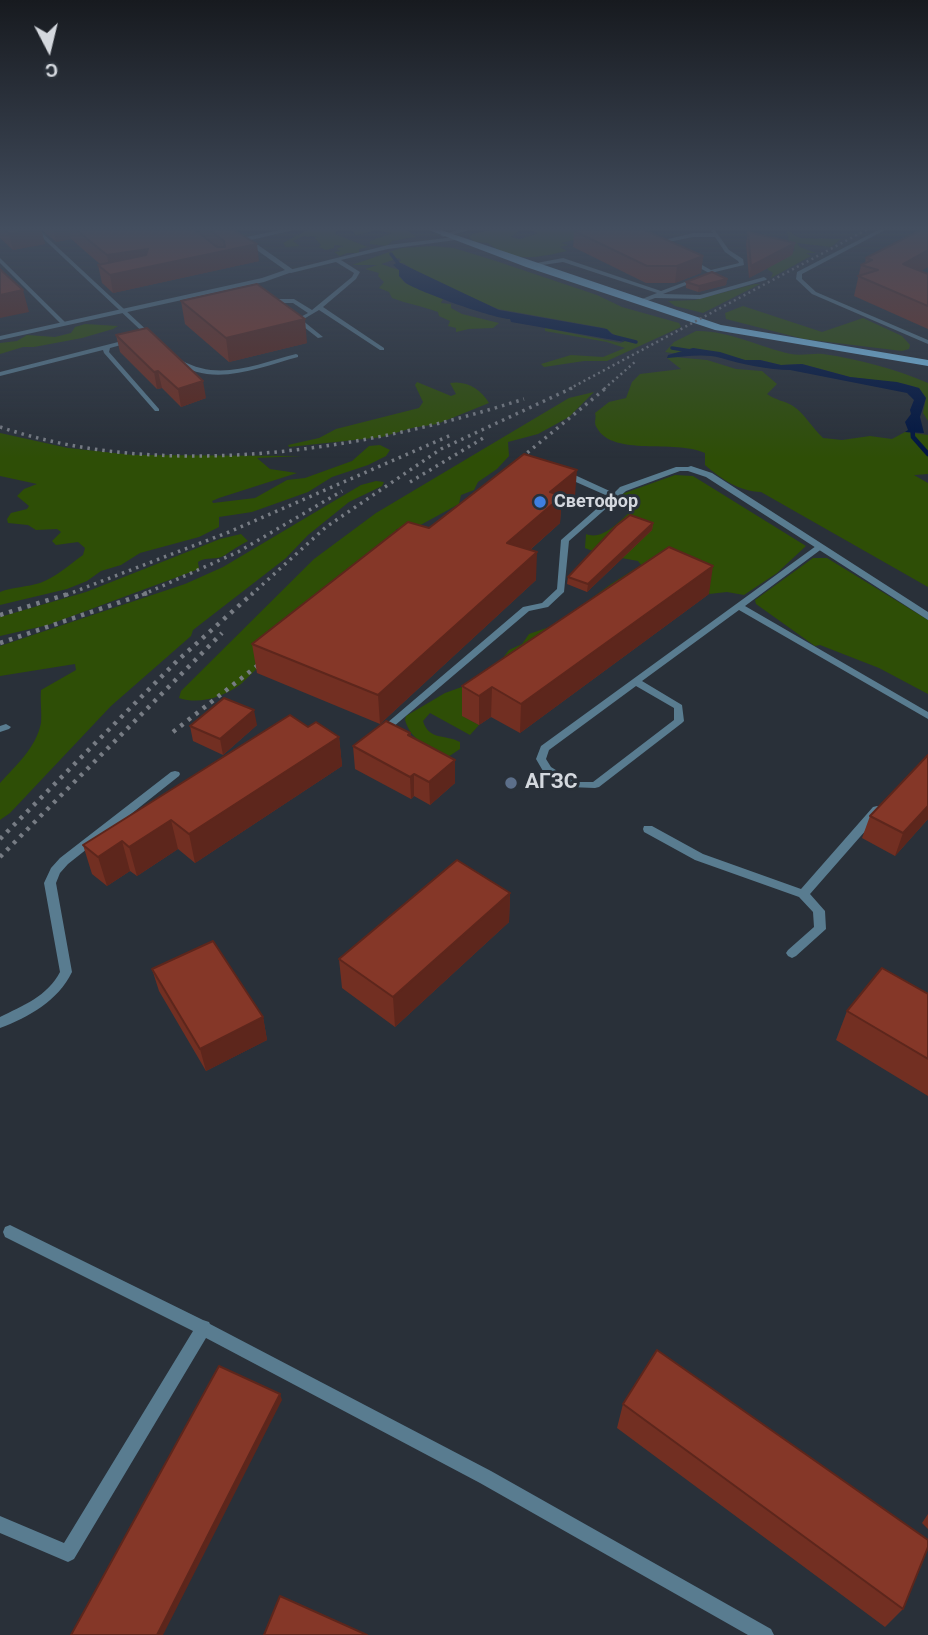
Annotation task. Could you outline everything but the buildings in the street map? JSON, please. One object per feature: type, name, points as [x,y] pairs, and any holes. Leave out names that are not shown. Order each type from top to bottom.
[{"type":"main road","points":[[649,305],[719,328],[928,363]]},
{"type":"main road","points":[[854,352],[928,375]]},
{"type":"street","points":[[0,338],[148,305]]},
{"type":"street","points":[[691,469],[709,475],[928,617]]},
{"type":"lane","points":[[46,305],[64,324]]},
{"type":"lane","points":[[116,305],[159,344]]},
{"type":"lane","points":[[300,305],[312,313]]},
{"type":"lane","points":[[843,305],[928,342]]},
{"type":"lane","points":[[320,337],[298,320],[319,307],[382,349]]},
{"type":"lane","points":[[0,374],[150,336]]},
{"type":"lane","points":[[107,347],[106,352],[157,410]]},
{"type":"lane","points":[[169,352],[187,367],[203,373],[219,374],[296,356]]},
{"type":"lane","points":[[390,725],[526,609],[545,605],[561,590],[565,540],[622,489],[679,469],[691,469]]},
{"type":"lane","points":[[559,471],[615,496]]},
{"type":"lane","points":[[636,682],[679,707],[679,721],[595,785],[573,785],[547,769],[541,759],[544,748],[819,548]]},
{"type":"lane","points":[[738,606],[928,716]]},
{"type":"lane","points":[[0,1023],[46,998],[61,985],[66,972],[50,883],[55,871],[64,861],[175,774]]},
{"type":"lane","points":[[803,894],[888,798]]},
{"type":"lane","points":[[648,830],[699,857],[803,894],[819,911],[820,929],[792,953]]},
{"type":"lane","points":[[10,1232],[331,1393],[765,1635]]},
{"type":"lane","points":[[0,1524],[68,1553],[204,1327]]},
{"type":"green space","points":[[416,305],[451,305],[451,308],[462,314],[499,323],[493,328],[456,332],[456,328],[448,326],[450,321],[439,316],[438,312]]},
{"type":"green space","points":[[490,305],[618,305],[679,323],[681,327],[607,361],[584,361],[544,367],[541,364],[571,355],[603,357],[625,348],[607,342],[545,331],[545,328],[621,343],[624,341],[604,328]]},
{"type":"green space","points":[[674,305],[718,305],[703,313]]},
{"type":"green space","points":[[743,306],[822,332],[863,318],[902,336],[910,345],[909,349],[902,351],[804,339],[726,319],[725,313]]},
{"type":"green space","points":[[85,324],[118,326],[82,338],[23,347],[0,354],[0,343],[17,341],[27,335],[55,337],[71,333],[75,327]]},
{"type":"green space","points":[[696,331],[732,336],[791,354],[823,354],[850,359],[916,378],[928,383],[928,421],[923,413],[926,398],[919,388],[905,384],[850,377],[802,364],[781,365],[745,360],[693,348],[678,354],[665,352],[674,342]]},
{"type":"green space","points":[[667,358],[707,360],[736,369],[762,371],[777,384],[767,394],[797,409],[823,438],[842,440],[870,436],[892,439],[905,432],[928,435],[928,474],[914,475],[928,483],[928,587],[761,492],[745,490],[724,479],[705,465],[705,453],[677,447],[630,445],[605,437],[596,426],[595,413],[609,402],[626,398],[632,382],[640,374],[681,369]]},
{"type":"green space","points":[[417,382],[451,396],[456,394],[450,383],[467,384],[482,394],[489,403],[437,424],[382,437],[288,445],[319,438],[336,429],[419,408],[423,402],[415,385]]},
{"type":"green space","points":[[594,392],[569,417],[538,434],[508,442],[509,456],[497,469],[478,482],[474,490],[461,495],[459,504],[415,528],[396,529],[397,533],[241,684],[227,693],[203,700],[179,698],[181,691],[314,559],[376,513],[569,398]]},
{"type":"green space","points":[[0,433],[68,448],[133,455],[302,456],[257,458],[270,469],[297,473],[219,498],[212,501],[213,503],[255,498],[287,480],[305,478],[352,461],[369,446],[380,445],[390,450],[386,456],[332,477],[308,492],[252,512],[219,517],[219,527],[199,537],[140,553],[121,565],[101,571],[87,581],[67,589],[0,605],[0,592],[46,580],[83,555],[85,548],[78,542],[56,545],[52,541],[61,532],[57,529],[36,530],[28,525],[8,523],[7,519],[11,513],[29,506],[17,496],[24,489],[37,484],[0,476]]},
{"type":"green space","points":[[675,475],[693,476],[806,546],[777,573],[744,595],[727,592],[709,594],[665,575],[463,716],[479,725],[470,735],[430,713],[423,721],[429,732],[460,742],[460,749],[448,757],[416,739],[408,727],[406,716],[445,693],[470,684],[499,663],[509,650],[522,644],[529,634],[555,625],[641,565],[638,561],[600,554],[585,548],[586,534],[599,535],[605,532],[631,511],[627,500],[619,495]]},
{"type":"green space","points":[[384,482],[382,486],[349,502],[308,535],[286,558],[193,630],[191,636],[111,706],[10,813],[0,820],[0,783],[25,756],[35,740],[41,723],[41,690],[76,670],[75,664],[0,676],[0,646],[185,584],[223,567],[361,485]]},
{"type":"green space","points":[[241,534],[248,541],[222,557],[198,562],[199,569],[48,625],[0,636],[0,617],[86,592],[220,539]]},
{"type":"green space","points":[[813,558],[827,558],[928,620],[928,694],[879,668],[820,645],[815,646],[756,604],[755,600]]},
{"type":"water","points":[[461,305],[489,305],[499,310],[607,329],[625,342],[511,322],[510,319]]},
{"type":"water","points":[[693,348],[720,352],[745,360],[781,365],[802,364],[850,377],[897,382],[919,388],[926,398],[920,417],[924,433],[905,432],[908,430],[905,422],[911,414],[914,400],[907,393],[714,357],[667,358],[668,355]]},
{"type":"waterway","points":[[608,335],[636,342]]},
{"type":"waterway","points":[[672,348],[691,351]]},
{"type":"waterway","points":[[912,424],[913,437],[928,454]]},
{"type":"railway","points":[[569,389],[725,305]]},
{"type":"railway","points":[[604,389],[636,361]]},
{"type":"railway","points":[[251,595],[326,527],[441,449],[572,388]]},
{"type":"railway","points":[[510,467],[606,388]]},
{"type":"railway","points":[[0,427],[63,444],[129,453],[196,456],[263,453],[331,445],[397,433],[524,399]]},
{"type":"railway","points":[[66,595],[229,532],[451,435]]},
{"type":"railway","points":[[410,482],[485,437]]},
{"type":"railway","points":[[145,594],[238,552],[342,491]]},
{"type":"railway","points":[[0,615],[71,593]]},
{"type":"railway","points":[[0,839],[177,661],[253,593]]},
{"type":"railway","points":[[0,643],[145,594]]},
{"type":"railway","points":[[0,857],[222,633]]},
{"type":"railway","points":[[173,732],[271,655]]},
{"type":"place","name":"Светофор","points":[[540,502]]},
{"type":"place","name":"АГЗС","points":[[511,783]]}]
